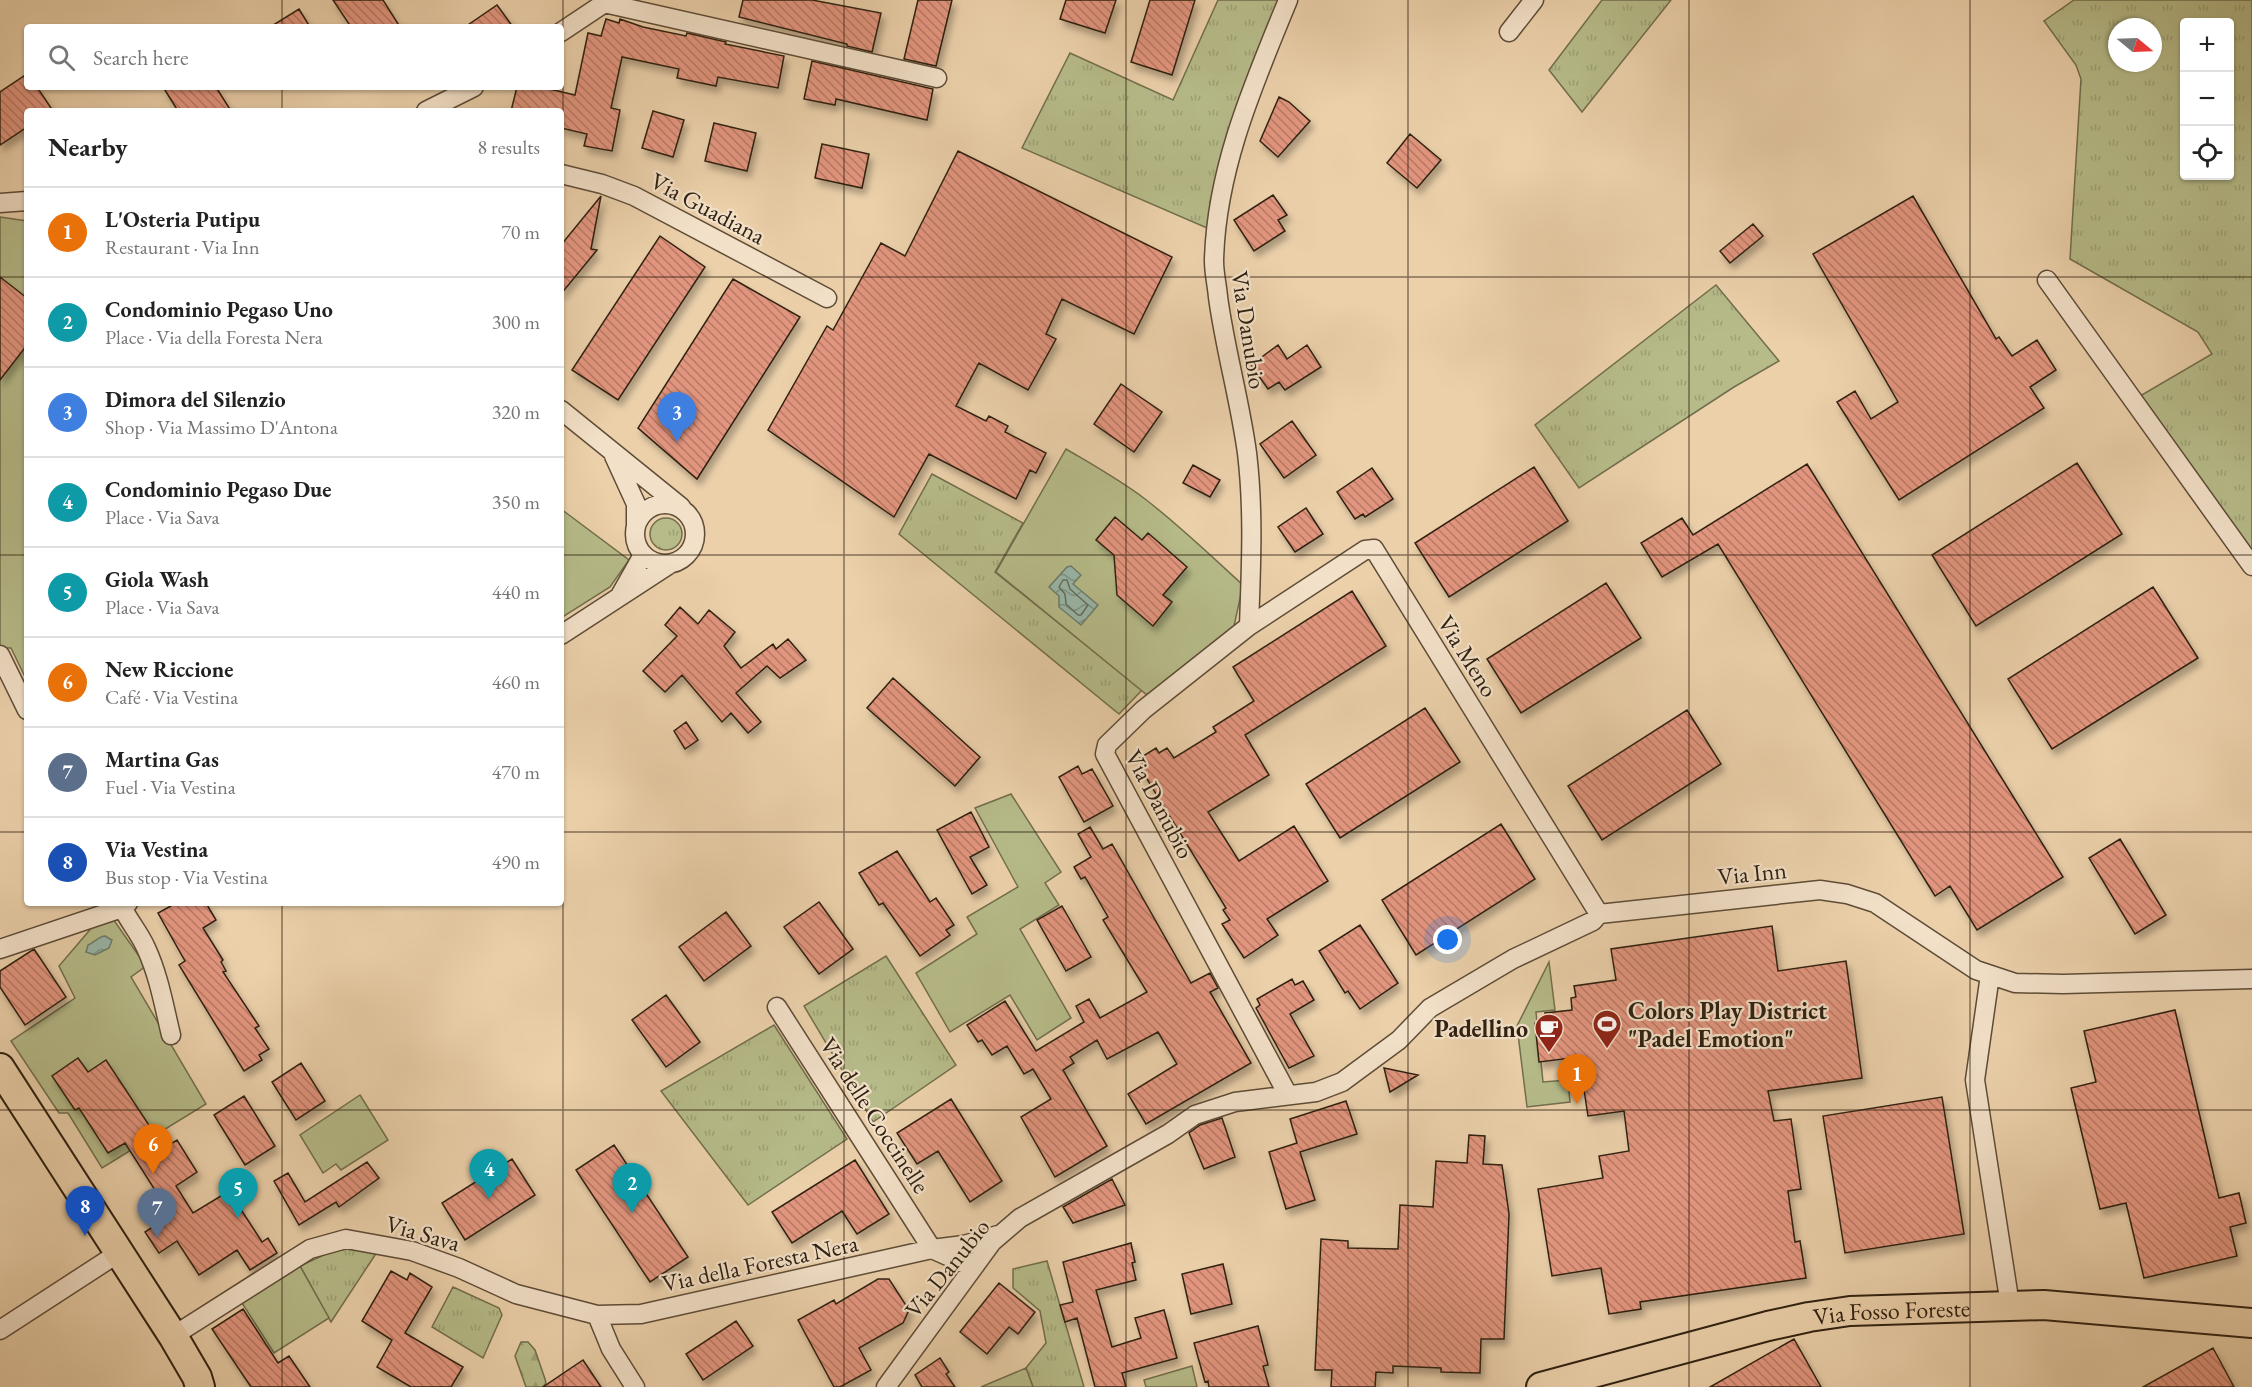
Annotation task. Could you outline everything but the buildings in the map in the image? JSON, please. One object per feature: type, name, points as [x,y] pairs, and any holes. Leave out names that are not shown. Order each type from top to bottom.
[{"type":"main road","points":[[0,1068],[120,1252],[202,1384]]},
{"type":"main road","name":"Via Fosso Foreste","points":[[1541,1387],[1809,1317],[1885,1309],[2010,1305],[2068,1307],[2252,1323]]},
{"type":"street","name":"Via Danubio","points":[[886,1387],[972,1267],[993,1242],[1020,1218],[1168,1134],[1195,1115],[1235,1102],[1288,1095],[1105,754],[1107,745],[1143,710],[1249,626],[1253,530],[1247,452],[1222,325],[1214,264],[1217,219],[1228,165],[1252,92],[1288,0]]},
{"type":"street","points":[[1509,32],[1534,0]]},
{"type":"street","points":[[564,30],[607,2],[937,78]]},
{"type":"street","points":[[432,108],[468,90]]},
{"type":"street","name":"Via Guadiana","points":[[564,175],[602,184],[634,196],[827,298]]},
{"type":"street","points":[[0,203],[24,201]]},
{"type":"street","points":[[2047,280],[2252,566]]},
{"type":"street","points":[[564,413],[690,515],[696,535],[694,545],[680,561],[670,564],[564,632]]},
{"type":"street","points":[[610,449],[636,504],[636,540],[643,555],[651,561],[670,564]]},
{"type":"street","points":[[636,524],[647,510],[655,505],[664,503],[682,508]]},
{"type":"street","name":"Via Meno","points":[[1249,626],[1365,550],[1374,549],[1599,914]]},
{"type":"street","points":[[618,598],[643,555]]},
{"type":"street","points":[[0,655],[24,704]]},
{"type":"street","name":"Via Inn","points":[[1288,1095],[1316,1092],[1342,1082],[1399,1040],[1430,1008],[1514,959],[1593,921],[1599,914],[1820,890],[1832,891],[1875,903],[1976,970],[2015,983],[2063,984],[2252,979]]},
{"type":"street","points":[[0,949],[118,906]]},
{"type":"street","points":[[125,906],[152,961],[171,1035]]},
{"type":"street","points":[[1990,975],[1975,1080],[2010,1305]]},
{"type":"street","name":"Via delle Coccinelle","points":[[777,1007],[932,1249]]},
{"type":"street","name":"Via della Foresta Nera","points":[[597,1315],[641,1314],[932,1249],[964,1245],[1002,1234]]},
{"type":"street","name":"Via Sava","points":[[173,1336],[310,1250],[346,1239],[412,1251],[459,1268],[516,1294],[597,1315]]},
{"type":"street","points":[[932,1249],[972,1267]]},
{"type":"street","points":[[0,1330],[120,1252]]},
{"type":"street","points":[[597,1315],[611,1349],[635,1387]]},
{"type":"green space","points":[[1218,0],[1285,0],[1207,228],[1022,148],[1070,53],[1173,100]]},
{"type":"green space","points":[[1602,0],[1671,0],[1582,112],[1549,70]]},
{"type":"green space","points":[[2074,0],[2252,0],[2252,551],[2140,396],[2212,354],[2198,332],[2070,259],[2081,79],[2076,65],[2044,21]]},
{"type":"green space","points":[[0,217],[24,221],[24,675],[11,648],[0,648]]},
{"type":"green space","points":[[1716,285],[1779,361],[1734,387],[1579,488],[1535,425]]},
{"type":"green space","points":[[1066,449],[1145,499],[1243,585],[1234,626],[1147,695],[996,572]]},
{"type":"green space","points":[[932,474],[1023,523],[995,572],[1142,690],[1119,714],[899,534]]},
{"type":"green space","points":[[564,511],[629,560],[610,587],[564,616]]},
{"type":"green space","points":[[666,518],[677,523],[682,534],[677,545],[666,550],[655,545],[650,534],[655,523]]},
{"type":"green space","points":[[1011,794],[1061,872],[1045,883],[1059,905],[1020,929],[1071,1018],[1037,1040],[1010,995],[950,1032],[916,973],[977,934],[967,917],[1018,887],[975,808]]},
{"type":"green space","points":[[113,919],[146,966],[131,977],[206,1104],[102,1168],[68,1113],[59,1113],[11,1041],[75,998],[59,966],[94,925]]},
{"type":"green space","points":[[886,956],[956,1065],[873,1122],[804,1006]]},
{"type":"green space","points":[[1549,962],[1555,1010],[1536,1012],[1543,1082],[1568,1080],[1570,1102],[1527,1107],[1517,1026]]},
{"type":"green space","points":[[774,1025],[847,1139],[748,1205],[661,1091]]},
{"type":"green space","points":[[360,1095],[388,1140],[341,1170],[336,1164],[323,1173],[300,1135]]},
{"type":"green space","points":[[347,1249],[377,1252],[331,1322],[300,1266],[330,1252]]},
{"type":"green space","points":[[1047,1261],[1084,1387],[1033,1387],[1026,1368],[1046,1343],[1040,1311],[1013,1288],[1013,1269]]},
{"type":"green space","points":[[300,1266],[329,1318],[274,1353],[242,1303]]},
{"type":"green space","points":[[453,1287],[499,1308],[502,1315],[483,1358],[432,1327]]},
{"type":"green space","points":[[521,1342],[528,1342],[535,1350],[546,1383],[543,1387],[526,1387],[515,1356]]},
{"type":"green space","points":[[1192,1366],[1197,1387],[1146,1387],[1144,1380]]},
{"type":"green space","points":[[1026,1368],[1033,1387],[981,1387]]},
{"type":"water","points":[[1071,566],[1081,575],[1073,584],[1098,605],[1081,625],[1059,607],[1059,596],[1049,587],[1067,567]]},
{"type":"water","points":[[105,936],[112,940],[109,948],[95,955],[86,952],[88,945]]},
{"type":"place","name":"Dimora del Silenzio","points":[[677,442]]},
{"type":"place","name":"Colors Play District \"Padel Emotion\"","points":[[1607,1050]]},
{"type":"place","name":"Padellino","points":[[1549,1054]]},
{"type":"place","name":"L'Osteria Putipu","points":[[1577,1104]]},
{"type":"place","name":"New Riccione","points":[[153,1174]]},
{"type":"place","name":"Condominio Pegaso Due","points":[[489,1199]]},
{"type":"place","name":"Condominio Pegaso Uno","points":[[632,1213]]},
{"type":"place","name":"Giola Wash","points":[[238,1218]]},
{"type":"place","name":"Via Vestina","points":[[85,1236]]},
{"type":"place","name":"Martina Gas","points":[[157,1238]]}]
